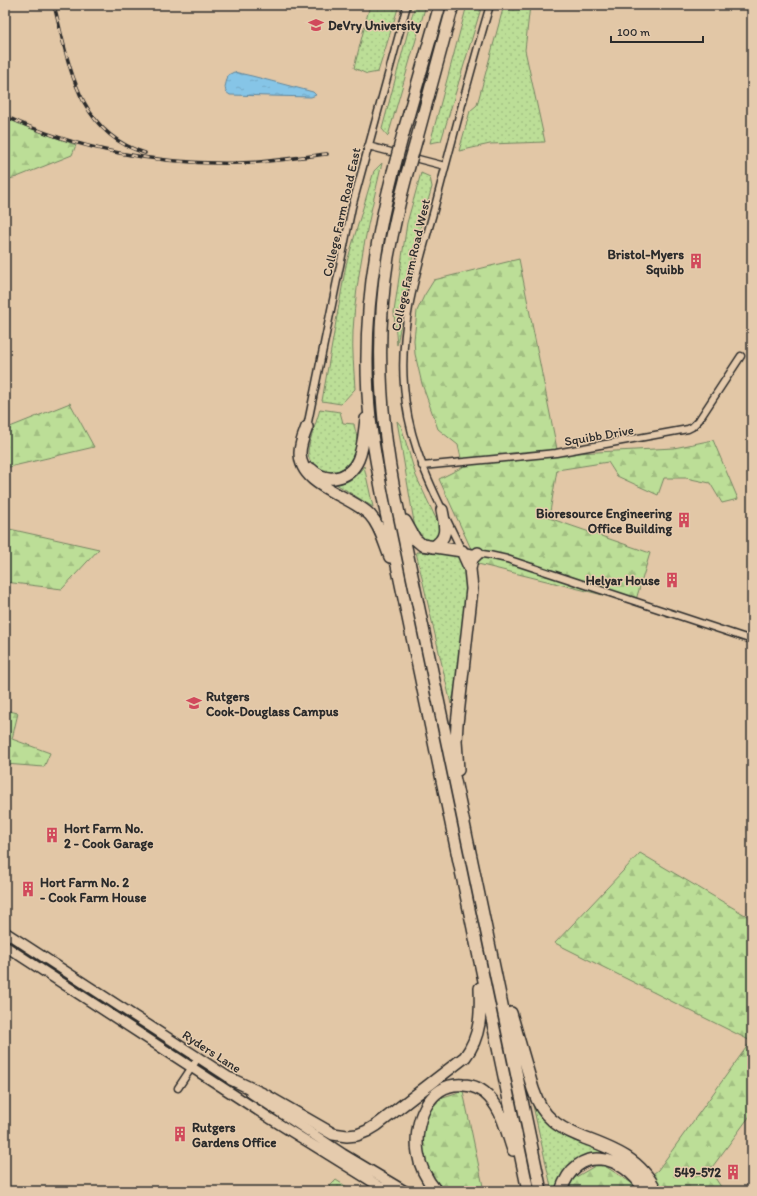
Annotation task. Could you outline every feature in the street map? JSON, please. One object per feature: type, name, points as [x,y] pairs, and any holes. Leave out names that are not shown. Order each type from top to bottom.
[{"type":"highway","points":[[440,5],[393,172],[378,236],[371,281],[368,327],[368,394],[376,463],[528,1190]]},
{"type":"highway","points":[[453,5],[396,214],[388,258],[383,302],[381,340],[383,415],[388,459],[397,504],[541,1191]]},
{"type":"highway","points":[[307,427],[304,453],[306,462],[310,468],[316,474],[325,477],[334,478],[343,475],[356,464],[361,452],[368,394]]},
{"type":"highway","points":[[307,427],[301,444],[300,454],[302,464],[306,472],[318,483],[361,507],[373,519],[382,536],[404,596]]},
{"type":"highway","points":[[397,504],[415,539],[422,545],[462,550],[470,569],[472,596],[466,639],[457,733],[462,815]]},
{"type":"highway","points":[[433,547],[440,542],[444,535],[445,529],[442,510]]},
{"type":"highway","points":[[470,569],[472,559],[478,553]]},
{"type":"highway","points":[[492,958],[507,1000],[532,1089],[543,1111],[551,1120],[567,1130],[615,1150],[631,1159],[645,1173],[656,1191]]},
{"type":"highway","points":[[231,1079],[265,1095],[333,1134],[352,1136],[367,1131],[458,1064],[471,1049],[476,1039],[480,1022],[480,962]]},
{"type":"highway","points":[[436,1191],[425,1175],[419,1159],[417,1143],[418,1126],[424,1110],[433,1096],[444,1088],[459,1084],[469,1085],[478,1089],[489,1097],[495,1104],[503,1121],[528,1190]]},
{"type":"highway","points":[[561,1191],[566,1178],[573,1170],[581,1163],[596,1159],[611,1160],[624,1167],[637,1179],[645,1191]]},
{"type":"main road","name":"Ryders Lane","points":[[5,932],[231,1079],[324,1142],[405,1191]]},
{"type":"main road","name":"Ryders Lane","points":[[5,946],[283,1127],[385,1190]]},
{"type":"street","name":"College Farm Road East","points":[[307,427],[350,215],[407,5]]},
{"type":"street","name":"College Farm Road West","points":[[462,550],[422,466],[412,434],[406,408],[403,373],[404,338],[411,297],[445,166],[490,5]]},
{"type":"street","points":[[368,146],[445,166]]},
{"type":"street","name":"Squibb Drive","points":[[422,466],[556,454],[688,430],[697,423],[741,356]]},
{"type":"street","points":[[462,550],[507,559],[752,640]]},
{"type":"street","points":[[178,1088],[198,1058]]},
{"type":"green space","points":[[370,5],[399,5],[378,72],[367,74],[354,68]]},
{"type":"green space","points":[[415,5],[426,5],[388,136],[382,129]]},
{"type":"green space","points":[[467,5],[482,5],[441,141],[430,143]]},
{"type":"green space","points":[[504,5],[530,5],[525,50],[545,142],[490,144],[459,151],[470,111],[477,105]]},
{"type":"green space","points":[[5,118],[76,145],[72,155],[17,177],[5,180]]},
{"type":"green space","points":[[382,163],[368,226],[357,289],[353,338],[355,389],[341,404],[322,401],[346,265],[374,171]]},
{"type":"green space","points":[[421,173],[430,177],[432,187],[414,249],[397,345],[394,312],[407,223]]},
{"type":"green space","points":[[519,259],[558,454],[674,448],[713,440],[738,499],[722,503],[710,483],[686,478],[664,478],[658,495],[617,476],[608,462],[557,470],[549,518],[650,553],[635,603],[478,564],[439,479],[463,467],[458,445],[438,429],[422,384],[415,354],[414,340],[417,311],[434,280]]},
{"type":"green space","points":[[70,403],[94,447],[5,468],[5,429]]},
{"type":"green space","points":[[320,409],[340,412],[343,423],[354,424],[357,448],[354,458],[340,470],[331,472],[323,471],[315,467],[310,461],[308,448]]},
{"type":"green space","points":[[397,421],[401,426],[416,476],[439,525],[439,536],[434,541],[425,539],[415,528]]},
{"type":"green space","points":[[364,466],[373,507],[336,484],[352,479]]},
{"type":"green space","points":[[5,528],[99,549],[62,589],[5,582]]},
{"type":"green space","points":[[416,552],[458,554],[466,569],[466,596],[459,675],[451,704]]},
{"type":"green space","points":[[5,710],[18,713],[12,739],[50,753],[44,767],[5,764]]},
{"type":"green space","points":[[640,853],[752,919],[752,1113],[710,1170],[721,1187],[731,1191],[570,1191],[571,1180],[600,1163],[630,1182],[649,1177],[658,1170],[751,1041],[555,943]]},
{"type":"green space","points":[[463,1091],[484,1191],[447,1191],[432,1178],[420,1146],[428,1111],[443,1097]]},
{"type":"green space","points":[[532,1101],[550,1124],[616,1155],[590,1156],[556,1191],[552,1191]]},
{"type":"green space","points":[[336,1180],[353,1191],[325,1191]]},
{"type":"water","points":[[234,72],[313,92],[316,95],[311,97],[230,95],[226,92],[225,87],[228,75]]},
{"type":"railway","points":[[54,5],[71,72],[90,113],[104,130],[122,143],[145,153]]},
{"type":"railway","points":[[5,116],[32,128],[61,138],[119,153],[149,158],[209,163],[250,163],[327,154]]},
{"type":"place","name":"DeVry University","points":[[316,25]]},
{"type":"place","name":"Bristol-Myers Squibb","points":[[696,261]]},
{"type":"place","name":"Bioresource Engineering Office Building","points":[[684,520]]},
{"type":"place","name":"Helyar House","points":[[672,580]]},
{"type":"place","name":"Rutgers Cook-Douglass Campus","points":[[194,703]]},
{"type":"place","name":"Hort Farm No. 2 - Cook Garage","points":[[52,835]]},
{"type":"place","name":"Hort Farm No. 2 - Cook Farm House","points":[[28,889]]},
{"type":"place","name":"Rutgers Gardens Office","points":[[180,1134]]},
{"type":"place","name":"549-572","points":[[733,1172]]}]
